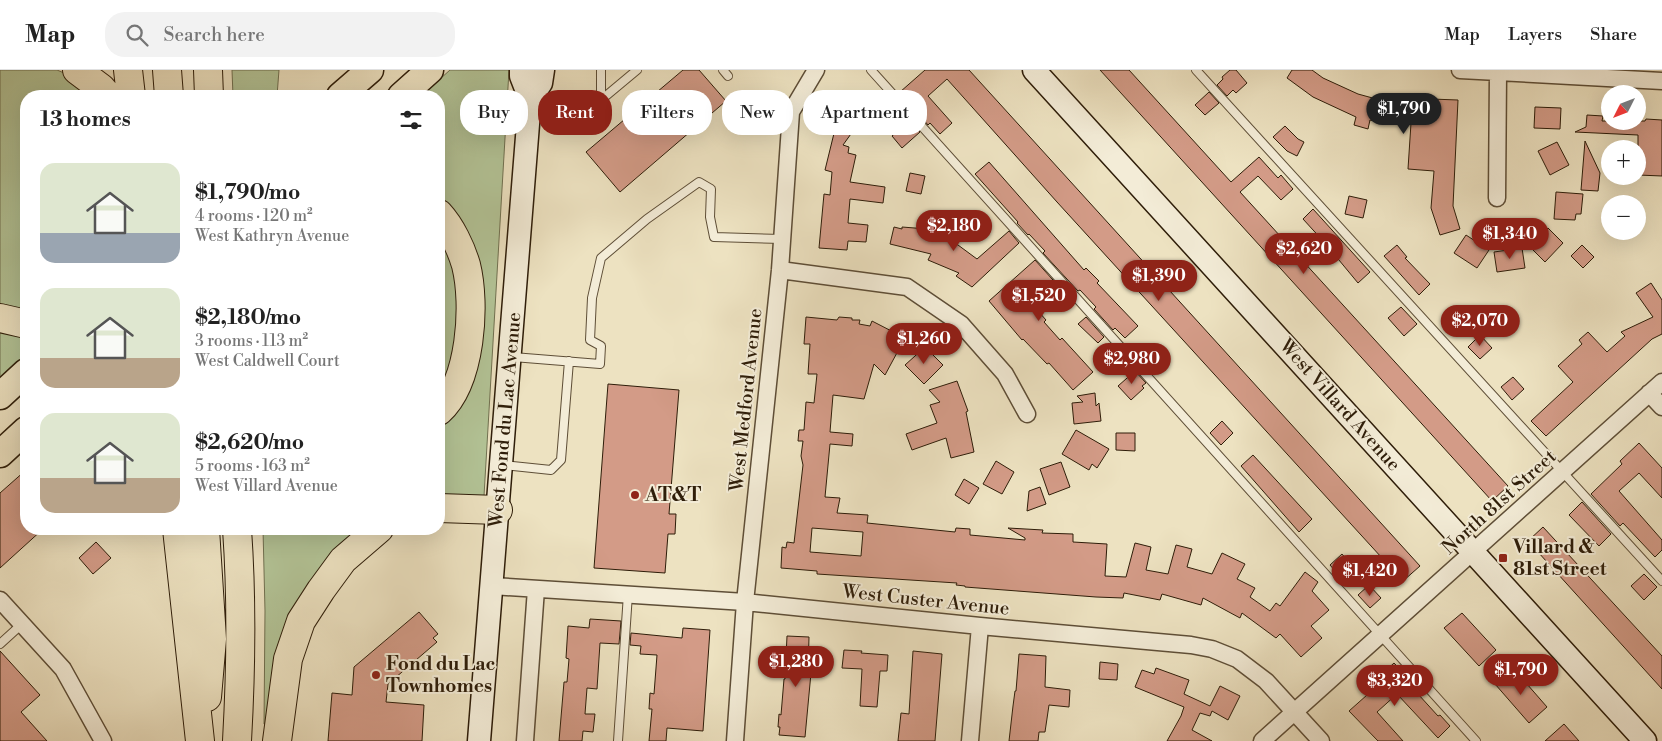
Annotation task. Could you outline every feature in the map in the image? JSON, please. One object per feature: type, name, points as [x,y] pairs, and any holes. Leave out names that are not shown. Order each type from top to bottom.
[{"type":"highway","points":[[77,70],[103,90]]},
{"type":"highway","points":[[128,70],[130,90]]},
{"type":"highway","points":[[167,70],[169,90]]},
{"type":"highway","points":[[208,70],[209,90]]},
{"type":"highway","points":[[445,222],[457,242],[466,265],[471,302],[470,332],[459,381],[445,402]]},
{"type":"highway","points":[[0,318],[20,323]]},
{"type":"highway","points":[[445,508],[498,510]]},
{"type":"highway","points":[[178,535],[202,741]]},
{"type":"highway","points":[[202,741],[212,639],[206,535]]},
{"type":"highway","points":[[237,535],[239,702],[237,741]]},
{"type":"highway","points":[[277,741],[288,659],[302,621],[321,590],[343,560],[372,535]]},
{"type":"main road","points":[[347,90],[370,70]]},
{"type":"main road","points":[[407,90],[430,70]]},
{"type":"main road","points":[[0,396],[20,378]]},
{"type":"main road","points":[[0,454],[20,436]]},
{"type":"street","name":"West Fond du Lac Avenue","points":[[479,741],[530,99],[521,76],[521,70]]},
{"type":"street","name":"West Fond du Lac Avenue","points":[[530,99],[541,83],[543,70]]},
{"type":"street","name":"West Medford Avenue","points":[[735,741],[745,602],[780,270],[791,112],[816,70]]},
{"type":"street","name":"West Villard Avenue","points":[[1034,70],[1645,741]]},
{"type":"street","points":[[1460,70],[1662,81]]},
{"type":"street","points":[[1497,198],[1498,73]]},
{"type":"street","points":[[780,270],[906,287],[961,324],[1005,374],[1027,414]]},
{"type":"street","name":"North 81st Street","points":[[1262,741],[1662,382]]},
{"type":"street","points":[[1649,393],[1662,407]]},
{"type":"street","name":"West Custer Avenue","points":[[492,586],[745,602],[980,626],[1168,642],[1212,649],[1237,659],[1266,681],[1321,741]]},
{"type":"street","points":[[525,741],[536,589]]},
{"type":"street","points":[[0,600],[63,668],[103,741]]},
{"type":"street","points":[[970,741],[980,626]]},
{"type":"lane","points":[[601,70],[601,90]]},
{"type":"lane","points":[[612,91],[637,70]]},
{"type":"lane","points":[[871,70],[1476,741]]},
{"type":"lane","points":[[1196,70],[1662,581]]},
{"type":"lane","points":[[530,99],[538,100]]},
{"type":"lane","points":[[510,357],[600,364],[601,346],[590,340],[592,298],[601,258],[647,220],[700,182],[711,189],[710,217],[714,238],[782,239]]},
{"type":"lane","points":[[501,465],[551,470],[561,460],[569,361]]},
{"type":"lane","points":[[618,741],[628,594]]},
{"type":"lane","points":[[0,644],[22,624]]},
{"type":"green space","points":[[0,70],[57,70],[78,79],[89,90],[20,90],[20,317],[0,313]]},
{"type":"green space","points":[[232,70],[279,70],[277,90],[233,90]]},
{"type":"green space","points":[[450,70],[509,70],[508,90],[460,90],[460,135],[505,135],[484,496],[445,499],[445,406],[473,343],[445,232],[445,90],[428,90]]},
{"type":"green space","points":[[445,245],[455,265],[459,291],[457,344],[445,379]]},
{"type":"green space","points":[[0,328],[20,331],[20,364],[0,384]]},
{"type":"green space","points":[[263,535],[362,535],[352,542],[267,724],[264,724],[265,611]]},
{"type":"building","points":[[683,70],[699,70],[722,96],[722,104],[712,113],[712,90],[659,90]]},
{"type":"building","points":[[925,70],[969,70],[1420,566],[1403,581],[947,79],[928,96],[952,123],[940,134],[930,123],[927,124],[927,90],[902,90]]},
{"type":"building","points":[[1100,70],[1129,70],[1231,182],[1259,157],[1278,178],[1281,175],[1293,189],[1281,200],[1258,176],[1240,192],[1508,486],[1492,501]]},
{"type":"building","points":[[1230,70],[1236,70],[1247,83],[1236,93],[1233,90],[1227,96],[1217,85]]},
{"type":"building","points":[[1292,70],[1312,70],[1323,78],[1358,94],[1431,114],[1431,99],[1458,100],[1453,206],[1460,229],[1440,235],[1431,208],[1434,171],[1408,169],[1411,123],[1386,116],[1384,123],[1370,120],[1368,129],[1354,125],[1356,117],[1313,97],[1287,78]]},
{"type":"building","points":[[1209,92],[1219,103],[1205,115],[1195,105]]},
{"type":"building","points":[[1535,107],[1561,108],[1560,129],[1534,128]]},
{"type":"building","points":[[1587,115],[1601,116],[1601,130],[1646,130],[1646,119],[1662,120],[1662,176],[1646,175],[1646,140],[1638,140],[1638,135],[1575,132],[1586,127]]},
{"type":"building","points":[[622,122],[622,135],[686,135],[620,192],[586,152],[606,135],[612,135],[612,130]]},
{"type":"building","points":[[1285,126],[1298,139],[1304,142],[1297,156],[1287,151],[1273,137]]},
{"type":"building","points":[[834,135],[850,135],[843,145],[849,147],[848,153],[856,155],[850,182],[885,187],[883,203],[850,199],[848,223],[868,225],[866,242],[848,241],[847,250],[819,248],[824,194],[830,195],[832,172],[825,170]]},
{"type":"building","points":[[893,135],[917,135],[902,148]]},
{"type":"building","points":[[1585,141],[1600,173],[1598,191],[1581,190]]},
{"type":"building","points":[[1557,142],[1569,165],[1550,175],[1538,151]]},
{"type":"building","points":[[989,162],[1084,270],[1086,268],[1099,281],[1097,283],[1138,326],[1125,338],[1115,328],[1113,330],[1094,309],[1096,307],[1080,290],[1078,291],[1043,253],[1045,251],[1017,223],[975,174]]},
{"type":"building","points":[[910,173],[925,176],[921,194],[906,191]]},
{"type":"building","points":[[1556,192],[1583,194],[1581,214],[1576,214],[1575,220],[1554,219]]},
{"type":"building","points":[[1349,196],[1367,200],[1363,218],[1345,214]]},
{"type":"building","points":[[1313,209],[1370,272],[1358,283],[1303,219]]},
{"type":"building","points":[[894,227],[949,232],[946,239],[977,259],[1009,231],[1019,243],[972,287],[956,276],[959,273],[928,260],[931,254],[890,244]]},
{"type":"building","points":[[1548,228],[1563,243],[1545,262],[1530,247]]},
{"type":"building","points":[[1466,235],[1489,250],[1477,268],[1454,253]]},
{"type":"building","points":[[1397,245],[1407,257],[1405,258],[1430,284],[1419,295],[1384,256]]},
{"type":"building","points":[[1582,245],[1594,257],[1583,268],[1571,256]]},
{"type":"building","points":[[1522,248],[1525,268],[1497,272],[1494,252]]},
{"type":"building","points":[[1035,260],[1070,299],[1062,306],[1045,290],[1031,303],[1060,340],[1062,338],[1093,372],[1073,390],[1049,363],[1047,364],[1022,340],[989,301]]},
{"type":"building","points":[[1651,283],[1662,300],[1662,334],[1652,339],[1546,436],[1531,421],[1573,382],[1558,366],[1582,344],[1579,340],[1588,332],[1607,352],[1625,336],[1621,332],[1653,317],[1636,293]]},
{"type":"building","points":[[1401,307],[1417,324],[1404,336],[1388,318]]},
{"type":"building","points":[[806,317],[837,320],[839,317],[852,318],[852,320],[860,320],[859,324],[870,326],[872,321],[905,338],[885,375],[874,364],[864,399],[833,395],[830,432],[853,434],[852,446],[830,444],[825,497],[840,498],[837,513],[868,515],[867,523],[955,532],[956,528],[970,529],[970,535],[1025,540],[1025,538],[1008,528],[1043,530],[1042,533],[1073,534],[1073,542],[1107,544],[1105,576],[1126,577],[1135,543],[1151,547],[1146,570],[1168,574],[1176,545],[1192,549],[1187,567],[1212,574],[1222,553],[1245,564],[1237,579],[1255,588],[1250,597],[1270,611],[1276,603],[1280,606],[1305,572],[1318,582],[1312,591],[1329,610],[1311,626],[1322,638],[1301,657],[1280,634],[1276,638],[1242,613],[1240,618],[1203,598],[1201,605],[1162,594],[1160,600],[1124,593],[1123,598],[1096,597],[965,587],[956,585],[957,583],[817,574],[817,571],[781,568],[782,547],[786,548],[787,542],[794,543],[803,465],[801,456],[803,441],[798,441],[799,430],[804,430],[806,402],[814,403],[817,374],[808,374],[810,344],[804,344]],"holes":[[[812,528],[863,532],[861,556],[810,552]]]},
{"type":"building","points":[[1086,317],[1104,337],[1098,343],[1078,324]]},
{"type":"building","points":[[1480,335],[1492,348],[1480,359],[1468,347]]},
{"type":"building","points":[[925,347],[943,365],[924,384],[905,365]]},
{"type":"building","points":[[1157,349],[1169,362],[1154,375],[1144,364],[1145,360]]},
{"type":"building","points":[[1135,371],[1146,383],[1142,386],[1144,388],[1131,400],[1118,386]]},
{"type":"building","points":[[1513,377],[1524,389],[1512,400],[1501,387]]},
{"type":"building","points":[[957,381],[968,411],[966,412],[974,452],[951,458],[946,438],[912,450],[906,434],[937,423],[930,405],[940,402],[929,390]]},
{"type":"building","name":"AT&T","points":[[608,384],[679,390],[669,514],[676,514],[675,534],[668,534],[665,573],[594,568]]},
{"type":"building","points":[[1095,393],[1096,406],[1099,403],[1101,421],[1074,424],[1072,403],[1083,402],[1077,396]]},
{"type":"building","points":[[1222,421],[1233,433],[1221,445],[1210,433]]},
{"type":"building","points":[[1076,430],[1109,449],[1097,468],[1092,464],[1089,470],[1062,454]]},
{"type":"building","points":[[1116,433],[1135,433],[1135,451],[1116,450]]},
{"type":"building","points":[[1639,443],[1662,468],[1662,498],[1639,473],[1619,491],[1662,540],[1662,550],[1655,557],[1623,523],[1620,526],[1591,494],[1622,464],[1620,461]]},
{"type":"building","points":[[1253,455],[1312,519],[1299,532],[1241,466]]},
{"type":"building","points":[[996,461],[1014,472],[1002,494],[983,484]]},
{"type":"building","points":[[1061,462],[1070,487],[1049,495],[1040,469]]},
{"type":"building","points":[[20,475],[20,535],[36,535],[0,568],[0,493]]},
{"type":"building","points":[[964,479],[979,488],[969,504],[955,495]]},
{"type":"building","points":[[1040,487],[1046,504],[1027,511],[1029,491]]},
{"type":"building","points":[[1582,502],[1611,534],[1599,546],[1569,515]]},
{"type":"building","points":[[1543,527],[1662,656],[1662,689],[1528,541]]},
{"type":"building","points":[[96,542],[111,558],[93,574],[79,558]]},
{"type":"building","points":[[1342,554],[1353,567],[1341,578],[1330,565]]},
{"type":"building","points":[[1644,574],[1657,587],[1644,600],[1631,586]]},
{"type":"building","points":[[1369,585],[1381,598],[1370,608],[1358,595]]},
{"type":"building","name":"Fond du Lac Townhomes","points":[[419,612],[438,634],[433,638],[437,642],[388,684],[386,702],[424,705],[422,741],[328,741],[332,693],[352,695],[354,667]]},
{"type":"building","points":[[1462,613],[1496,650],[1479,666],[1444,628]]},
{"type":"building","points":[[590,619],[621,621],[619,644],[600,643],[597,689],[587,688],[585,714],[595,714],[593,732],[583,731],[582,741],[559,741],[564,682],[567,682],[569,659],[566,658],[568,626],[589,628]]},
{"type":"building","points":[[683,628],[710,630],[703,731],[667,728],[666,741],[649,741],[652,709],[649,709],[650,693],[654,694],[657,655],[640,654],[641,646],[630,645],[631,633],[682,638]]},
{"type":"building","points":[[787,636],[809,637],[808,673],[811,673],[805,737],[779,735],[779,714],[781,715],[785,679]]},
{"type":"building","points":[[844,650],[888,655],[887,671],[880,671],[877,707],[860,706],[862,669],[842,668]]},
{"type":"building","points":[[0,651],[40,695],[21,712],[47,741],[0,741]]},
{"type":"building","points":[[913,651],[942,654],[935,741],[898,741],[901,713],[909,714]]},
{"type":"building","points":[[1019,654],[1046,656],[1045,687],[1070,690],[1069,707],[1049,705],[1045,732],[1039,732],[1038,741],[1009,741]]},
{"type":"building","points":[[1100,662],[1118,664],[1117,680],[1099,679]]},
{"type":"building","points":[[1394,663],[1411,681],[1408,683],[1438,716],[1440,715],[1450,726],[1438,738],[1397,694],[1377,712],[1403,741],[1378,741],[1349,711],[1385,679],[1381,675]]},
{"type":"building","points":[[1156,668],[1189,680],[1184,694],[1210,706],[1220,686],[1240,696],[1228,720],[1212,711],[1210,716],[1200,713],[1192,730],[1212,741],[1167,741],[1184,707],[1135,687],[1142,670],[1154,674]]},
{"type":"building","points":[[1513,668],[1547,707],[1529,723],[1495,684]]},
{"type":"building","points":[[1564,724],[1579,741],[1545,741]]},
{"type":"place","name":"AT&T","points":[[635,495]]},
{"type":"place","name":"Villard & 81st Street","points":[[1503,558]]},
{"type":"place","name":"Fond du Lac Townhomes","points":[[376,675]]}]
